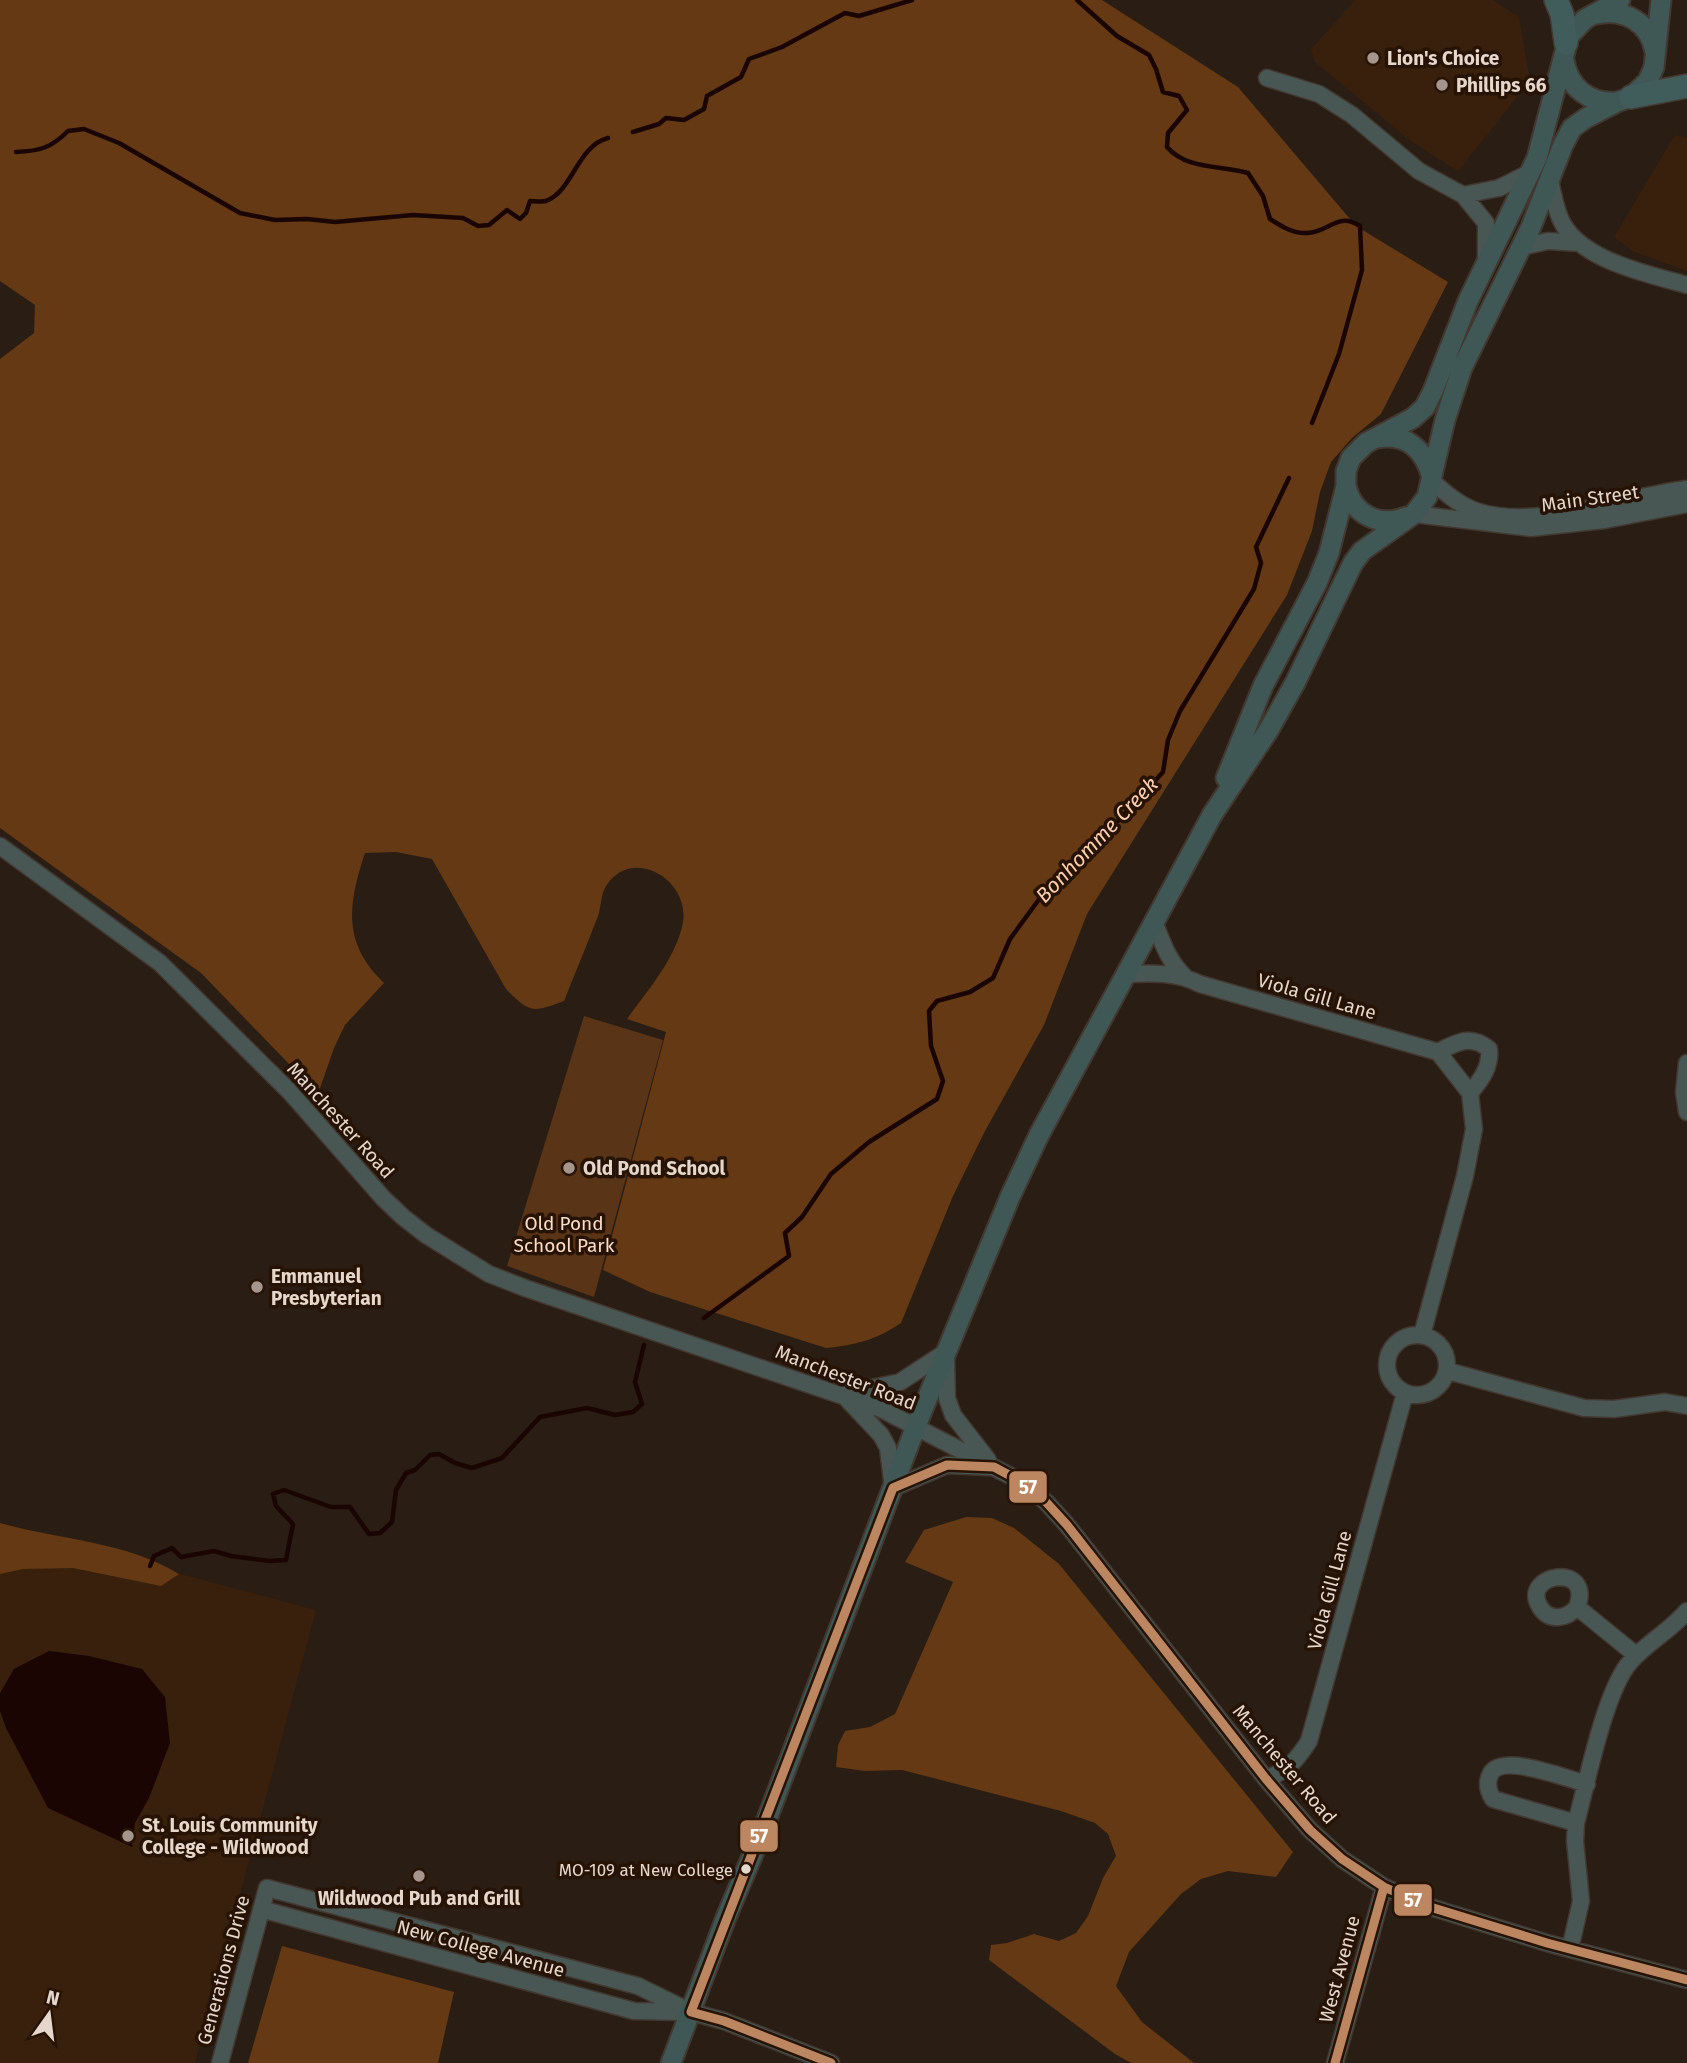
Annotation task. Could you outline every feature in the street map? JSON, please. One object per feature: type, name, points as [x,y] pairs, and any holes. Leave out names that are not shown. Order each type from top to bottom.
[{"type":"highway","points":[[1556,0],[1562,15],[1565,51]]},
{"type":"highway","points":[[1624,100],[1687,86]]},
{"type":"main road","points":[[1212,815],[1263,686],[1317,583],[1335,531],[1346,486],[1346,471],[1351,458],[1360,447],[1413,418],[1425,407],[1486,262],[1537,158],[1565,51],[1578,24],[1620,0]]},
{"type":"main road","points":[[671,2063],[916,1426],[1010,1196],[1212,815],[1289,695],[1353,563],[1362,551],[1411,516],[1427,497],[1462,368],[1521,247],[1563,145],[1572,128],[1586,118],[1624,100],[1648,82],[1655,60],[1661,0]]},
{"type":"main road","points":[[1591,15],[1614,12],[1636,20],[1651,37],[1655,60]]},
{"type":"main road","points":[[1565,51],[1570,80],[1581,92],[1594,100],[1624,100]]},
{"type":"main road","points":[[1372,440],[1387,437],[1408,441],[1424,456],[1431,477]]},
{"type":"main road","points":[[1346,486],[1354,506],[1371,519],[1386,522],[1411,516]]},
{"type":"street","points":[[1267,78],[1319,94],[1352,115],[1419,171],[1463,195],[1486,223],[1486,262]]},
{"type":"street","points":[[1463,195],[1499,188],[1531,172]]},
{"type":"street","points":[[1550,181],[1561,220],[1579,243],[1632,269],[1687,285]]},
{"type":"street","points":[[1521,247],[1548,241],[1579,243]]},
{"type":"street","name":"Main Street","points":[[1431,477],[1449,497],[1465,506],[1504,516],[1534,516],[1575,510],[1687,489]]},
{"type":"street","name":"Main Street","points":[[1411,516],[1531,528],[1605,520],[1687,504]]},
{"type":"street","name":"Manchester Road","points":[[0,846],[160,963],[290,1092],[383,1198],[403,1217],[445,1247],[489,1274],[524,1288],[842,1395],[916,1426],[1022,1482],[1046,1502],[1067,1525],[1266,1779],[1310,1830],[1342,1859],[1384,1886],[1427,1906],[1570,1950],[1687,1980]]},
{"type":"street","points":[[1154,922],[1162,946],[1185,977]]},
{"type":"street","name":"Viola Gill Lane","points":[[1127,974],[1157,973],[1185,977],[1200,984],[1438,1052]]},
{"type":"street","points":[[1422,1335],[1474,1129],[1471,1093],[1438,1052],[1472,1039],[1489,1049],[1490,1059],[1486,1072],[1471,1093]]},
{"type":"street","points":[[1687,1063],[1684,1092],[1687,1112]]},
{"type":"street","points":[[1422,1335],[1439,1343],[1445,1352],[1448,1371],[1444,1380],[1432,1392],[1423,1395],[1405,1393],[1391,1380],[1387,1371],[1389,1352],[1403,1338],[1422,1335]]},
{"type":"street","points":[[842,1395],[900,1382],[946,1352]]},
{"type":"street","points":[[946,1352],[947,1398],[953,1415],[994,1467]]},
{"type":"street","points":[[1448,1371],[1584,1408],[1614,1409],[1665,1402],[1687,1406]]},
{"type":"street","name":"Viola Gill Lane","points":[[1266,1779],[1281,1773],[1296,1762],[1309,1741],[1405,1393]]},
{"type":"street","points":[[842,1395],[881,1435],[888,1448],[893,1489],[947,1465],[994,1467]]},
{"type":"street","points":[[1577,1608],[1636,1655]]},
{"type":"street","points":[[1570,1950],[1581,1902],[1575,1841],[1576,1823],[1614,1687],[1629,1662],[1665,1634],[1687,1611]]},
{"type":"street","points":[[1576,1823],[1493,1799],[1488,1780],[1493,1770],[1508,1764],[1587,1784]]},
{"type":"street","name":"West Avenue","points":[[1335,2063],[1384,1886]]},
{"type":"street","name":"New College Avenue","points":[[267,1888],[638,1986],[691,2012],[724,2021],[831,2063]]},
{"type":"street","name":"Generations Drive","points":[[219,2063],[267,1888]]},
{"type":"street","name":"New College Avenue","points":[[261,1909],[634,2011],[691,2012]]},
{"type":"shaded area","points":[[0,0],[1102,0],[1238,87],[1356,226],[1448,282],[1381,414],[1352,438],[1331,462],[1320,492],[1312,531],[1287,595],[1087,914],[1044,1025],[985,1131],[953,1196],[901,1323],[865,1341],[826,1348],[650,1292],[603,1270],[666,1032],[627,1019],[666,964],[682,927],[683,910],[679,895],[670,883],[658,874],[645,868],[631,868],[617,874],[606,886],[598,916],[564,1001],[538,1009],[526,1007],[506,989],[432,859],[396,852],[365,853],[355,889],[352,922],[361,953],[384,983],[345,1025],[318,1094],[201,973],[0,828],[0,359],[34,333],[35,305],[0,281]]},
{"type":"shaded area","points":[[1355,0],[1493,0],[1519,17],[1529,75],[1522,91],[1458,171],[1412,142],[1315,62],[1311,49]]},
{"type":"shaded area","points":[[1675,135],[1687,138],[1687,271],[1634,252],[1614,237]]},
{"type":"shaded area","points":[[966,1517],[992,1518],[1014,1528],[1059,1564],[1293,1852],[1276,1877],[1228,1871],[1201,1879],[1181,1894],[1129,1952],[1116,1986],[1142,2022],[1194,2063],[1131,2063],[1115,2054],[989,1960],[991,1945],[1034,1934],[1059,1941],[1076,1933],[1088,1916],[1103,1878],[1116,1856],[1108,1834],[1095,1823],[1061,1811],[902,1770],[865,1771],[836,1767],[838,1745],[845,1731],[870,1727],[895,1714],[953,1582],[905,1562],[924,1530]]},
{"type":"shaded area","points":[[0,1523],[137,1554],[179,1574],[161,1586],[73,1568],[23,1569],[0,1574]]},
{"type":"shaded area","name":"St. Louis Community College - Wildwood","points":[[0,1526],[316,1610],[195,2063],[0,2063]]},
{"type":"shaded area","points":[[49,1651],[89,1656],[142,1669],[165,1697],[170,1743],[149,1798],[135,1823],[132,1847],[48,1808],[6,1728],[0,1711],[0,1693],[14,1669]]},
{"type":"shaded area","points":[[282,1946],[454,1992],[438,2063],[248,2063]]},
{"type":"green space","name":"Old Pond School Park","points":[[584,1016],[663,1040],[594,1297],[507,1266]]},
{"type":"waterway","points":[[633,132],[659,124],[666,118],[684,120],[704,109],[707,96],[741,77],[749,59],[782,47],[845,13],[859,16],[912,0]]},
{"type":"waterway","name":"Bonhomme Creek","points":[[1077,0],[1117,36],[1149,55],[1163,92],[1179,96],[1187,110],[1168,133],[1167,147],[1175,154],[1194,163],[1248,173],[1263,196],[1270,219],[1292,231],[1315,232],[1345,221],[1360,226],[1362,270],[1339,354],[1312,423]]},
{"type":"waterway","points":[[16,152],[45,148],[68,131],[84,129],[119,143],[240,213],[275,220],[335,222],[413,215],[463,218],[478,226],[489,225],[507,210],[520,219],[526,213],[530,201],[546,201],[555,196],[589,150],[608,138]]},
{"type":"waterway","name":"Bonhomme Creek","points":[[704,1318],[789,1256],[785,1233],[802,1217],[831,1174],[869,1142],[937,1099],[943,1081],[931,1046],[929,1011],[937,1001],[970,992],[993,978],[1010,939],[1040,898],[1085,856],[1094,837],[1118,821],[1163,772],[1168,740],[1180,711],[1254,589],[1261,563],[1256,547],[1289,478]]},
{"type":"waterway","name":"Bonhomme Creek","points":[[150,1566],[154,1556],[172,1548],[181,1557],[214,1551],[269,1561],[286,1560],[293,1524],[276,1506],[273,1494],[284,1490],[331,1507],[350,1507],[369,1534],[380,1533],[392,1522],[396,1490],[406,1473],[415,1470],[430,1455],[439,1454],[472,1468],[502,1458],[540,1417],[587,1408],[615,1415],[633,1412],[642,1404],[635,1382],[644,1345]]},
{"type":"transit line","name":"57","points":[[831,2063],[724,2021],[691,2012],[893,1488],[947,1465],[994,1467],[1022,1482],[1046,1502],[1067,1525],[1266,1779],[1310,1830],[1342,1859],[1384,1887],[1427,1906],[1547,1943],[1687,1980]]},
{"type":"transit line","name":"57","points":[[1335,2063],[1384,1887]]},
{"type":"place","name":"Lion's Choice","points":[[1373,58]]},
{"type":"place","name":"Phillips 66","points":[[1442,85]]},
{"type":"place","name":"Old Pond School","points":[[569,1168]]},
{"type":"place","name":"Emmanuel Presbyterian","points":[[257,1287]]},
{"type":"place","name":"St. Louis Community College - Wildwood","points":[[128,1836]]},
{"type":"place","name":"MO-109 at New College","points":[[746,1869]]},
{"type":"place","name":"Wildwood Pub and Grill","points":[[419,1876]]}]
